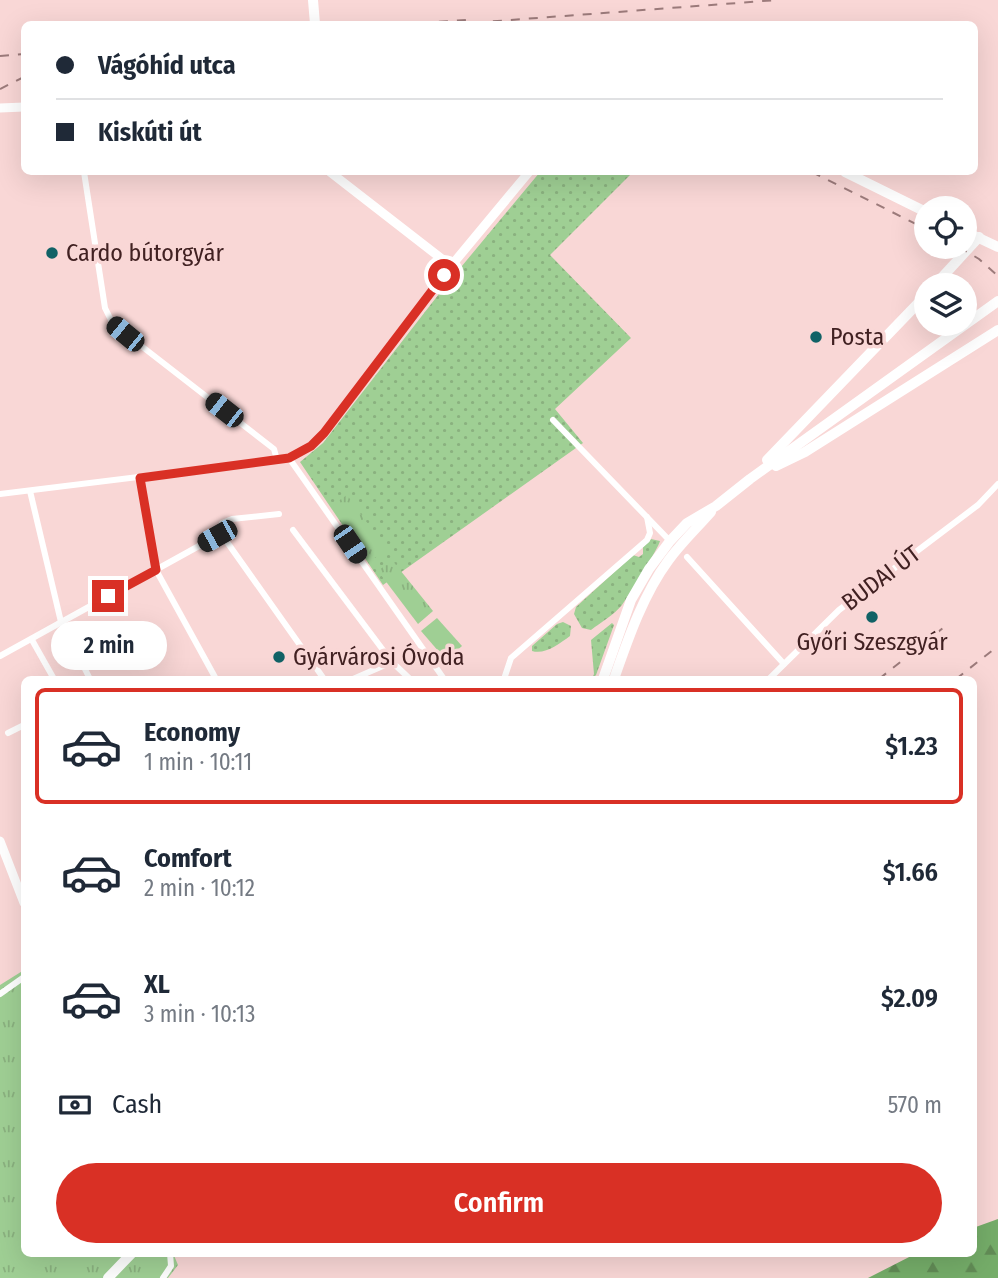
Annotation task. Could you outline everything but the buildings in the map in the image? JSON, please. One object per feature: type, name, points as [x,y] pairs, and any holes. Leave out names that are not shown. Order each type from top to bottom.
[{"type":"main road","points":[[313,0],[315,21]]},
{"type":"main road","points":[[851,175],[914,206]]},
{"type":"main road","points":[[946,273],[979,237],[998,247]]},
{"type":"main road","points":[[604,676],[631,600],[649,569],[674,545],[750,478],[998,301]]},
{"type":"main road","points":[[750,478],[914,308]]},
{"type":"main road","points":[[750,478],[805,452],[998,330]]},
{"type":"main road","points":[[615,676],[648,595],[674,545]]},
{"type":"main road","points":[[108,1278],[128,1257]]},
{"type":"street","points":[[0,108],[21,107]]},
{"type":"street","points":[[83,175],[105,308],[113,324],[274,449],[276,460]]},
{"type":"street","points":[[334,175],[451,266]]},
{"type":"street","points":[[0,495],[289,458],[311,446],[324,433],[451,266],[527,175]]},
{"type":"street","points":[[553,420],[674,545]]},
{"type":"street","points":[[289,458],[442,676]]},
{"type":"street","points":[[140,478],[156,570],[214,676]]},
{"type":"street","name":"BUDAI ÚT","points":[[772,676],[839,610],[978,505],[998,484]]},
{"type":"street","points":[[30,491],[61,622],[88,676]]},
{"type":"street","points":[[279,514],[232,519],[222,523],[220,536],[322,676]]},
{"type":"street","points":[[505,676],[511,658],[644,543],[650,533],[647,517]]},
{"type":"street","points":[[293,530],[392,662],[407,676]]},
{"type":"street","points":[[0,656],[220,536]]},
{"type":"street","points":[[687,557],[784,664]]},
{"type":"street","points":[[32,640],[52,676]]},
{"type":"street","points":[[599,676],[611,656]]},
{"type":"street","points":[[360,676],[392,662]]},
{"type":"street","points":[[8,733],[21,726]]},
{"type":"street","points":[[0,841],[21,895]]},
{"type":"street","points":[[0,994],[21,981]]},
{"type":"street","points":[[163,1278],[171,1266],[170,1257]]},
{"type":"green space","points":[[538,175],[630,175],[550,255],[631,338],[555,409],[583,443],[383,585],[300,462],[323,443],[442,290]]},
{"type":"green space","points":[[347,495],[387,550],[373,559],[334,504]]},
{"type":"green space","points":[[651,539],[660,541],[622,605],[591,630],[582,628],[574,614],[576,607],[633,555],[639,557],[643,554],[643,547]]},
{"type":"green space","points":[[392,560],[433,611],[418,624],[378,571]]},
{"type":"green space","points":[[437,618],[462,646],[446,660],[421,631]]},
{"type":"green space","points":[[563,622],[571,626],[570,636],[547,650],[532,651],[532,646]]},
{"type":"green space","points":[[612,623],[614,625],[595,676],[593,676],[591,640]]},
{"type":"green space","points":[[21,972],[21,1257],[175,1257],[178,1265],[168,1278],[0,1278],[0,985]]},
{"type":"green space","points":[[998,1219],[998,1278],[868,1278],[909,1257],[977,1257],[977,1227]]},
{"type":"railway","points":[[497,21],[777,0]]},
{"type":"railway","points":[[450,21],[466,20]]},
{"type":"railway","points":[[0,56],[21,54]]},
{"type":"railway","points":[[0,89],[21,78]]},
{"type":"railway","points":[[818,175],[914,223]]},
{"type":"railway","points":[[977,258],[998,276]]},
{"type":"railway","points":[[883,676],[943,628]]},
{"type":"railway","points":[[960,676],[998,646]]},
{"type":"place","name":"Cardo bútorgyár","points":[[52,253]]},
{"type":"place","name":"Posta","points":[[816,337]]},
{"type":"place","name":"Győri Szeszgyár","points":[[872,617]]},
{"type":"place","name":"Gyárvárosi Óvoda","points":[[279,657]]},
{"type":"route","points":[[108,596],[156,570],[140,478],[289,458],[304,451],[324,433],[444,275]]}]
